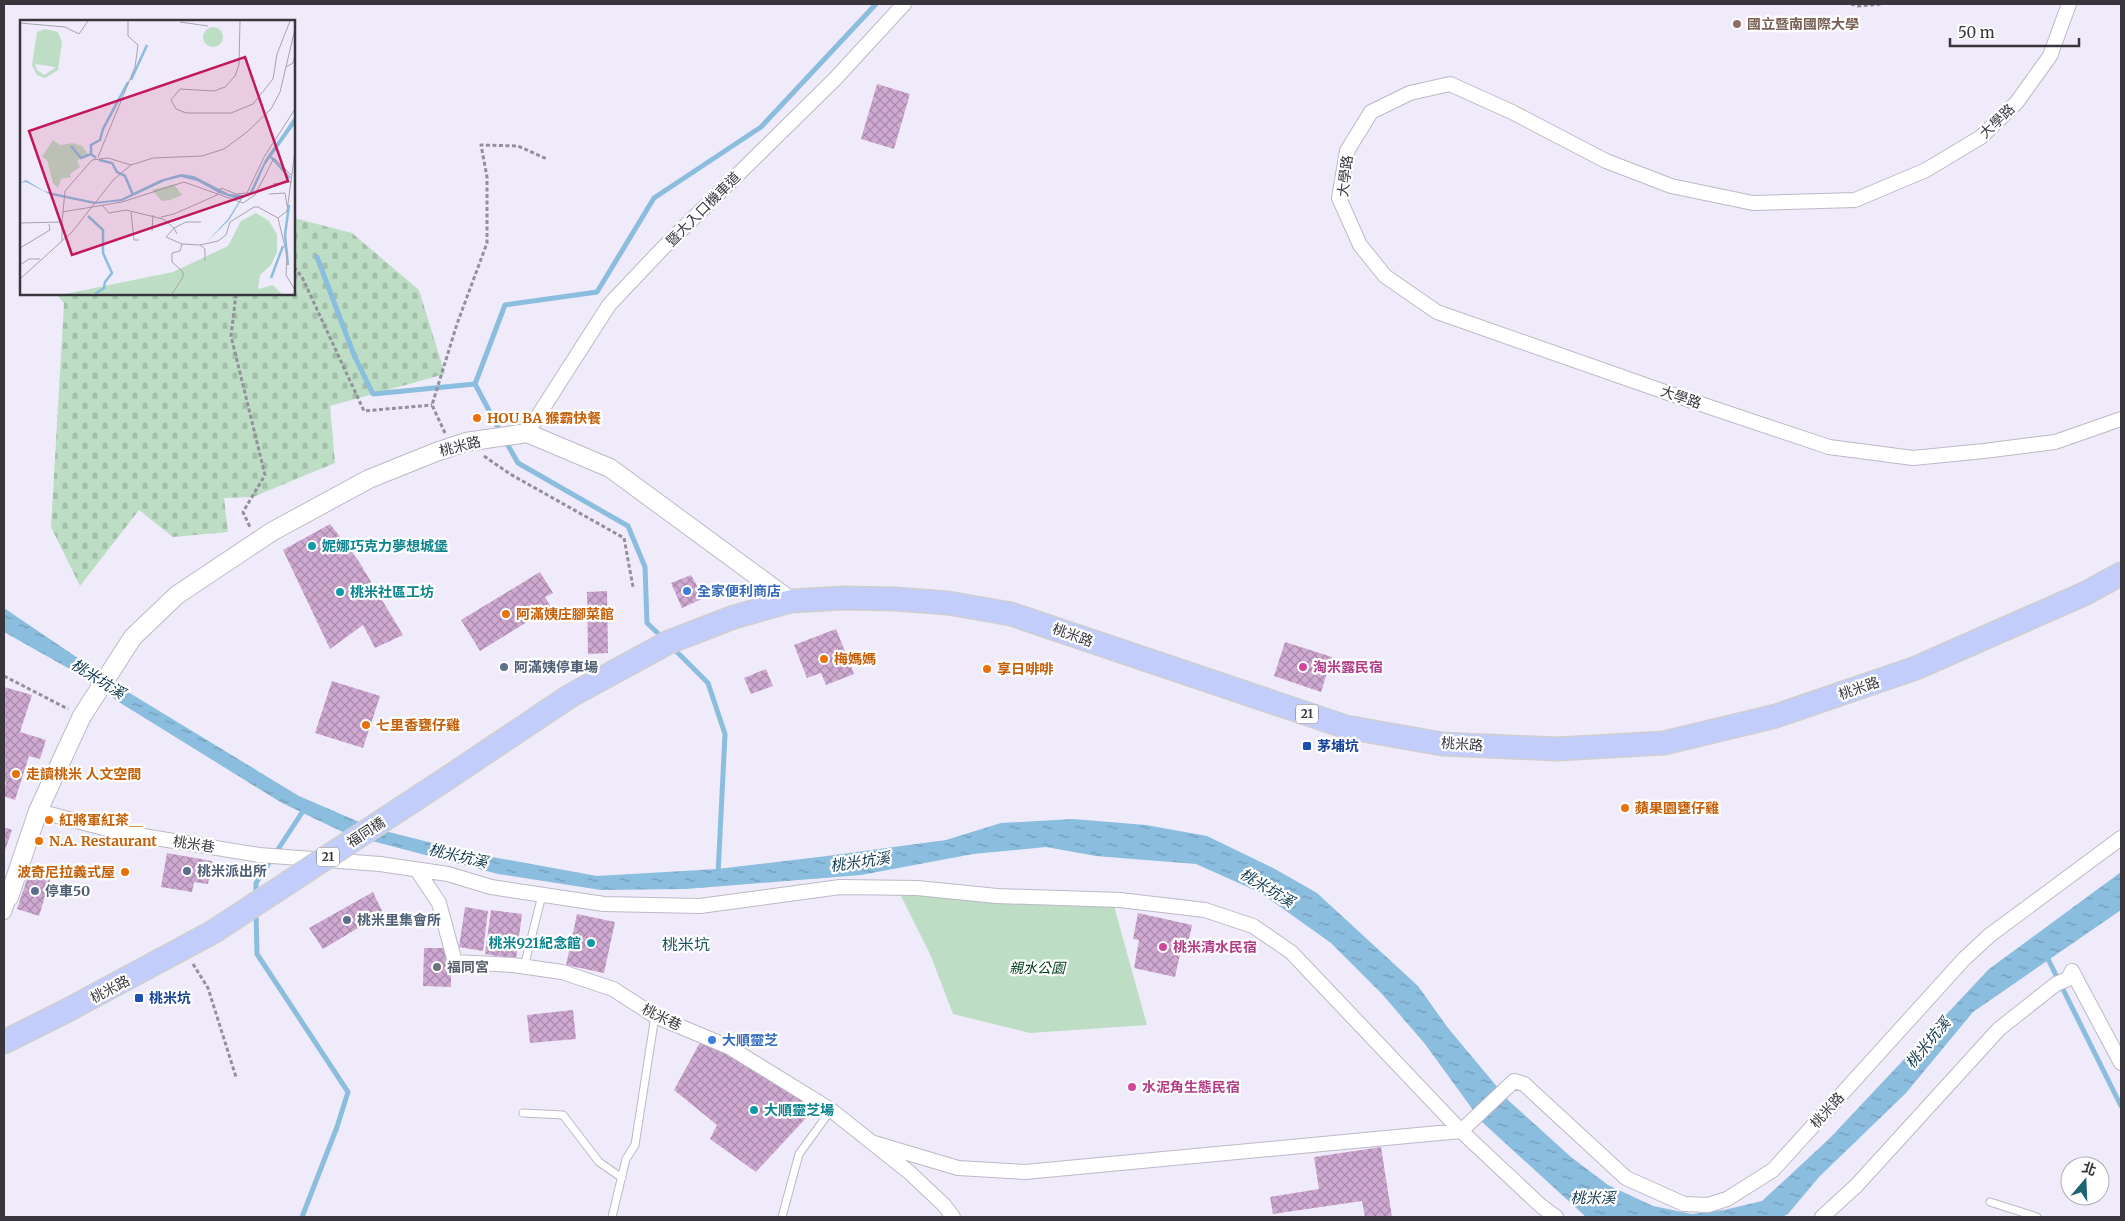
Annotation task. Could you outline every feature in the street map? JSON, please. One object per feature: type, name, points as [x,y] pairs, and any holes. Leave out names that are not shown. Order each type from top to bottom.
[{"type":"main road","name":"桃米路","points":[[443,781],[570,696],[661,646],[734,617],[791,601],[844,598],[904,600],[948,603],[1011,614],[1346,727],[1442,744],[1557,749],[1664,743],[1776,716],[1916,668],[2084,594],[2121,574]]},
{"type":"main road","name":"福同橋","points":[[213,932],[443,781]]},
{"type":"main road","name":"桃米路","points":[[4,1042],[213,932]]},
{"type":"street","name":"暨大入口機車道","points":[[527,433],[609,305],[661,250],[835,79],[904,4]]},
{"type":"street","name":"大學路","points":[[2069,4],[2050,56],[2017,102],[1982,137],[1926,170],[1855,200],[1753,203],[1671,186],[1606,161],[1512,112],[1450,84],[1410,93],[1371,112],[1347,152],[1339,198],[1360,245],[1384,276],[1437,312],[1668,393],[1829,446],[1913,458],[2054,442],[2121,419]]},
{"type":"street","name":"桃米路","points":[[6,902],[38,811],[82,716],[133,637],[177,594],[257,542],[369,480],[458,445],[527,433]]},
{"type":"street","points":[[527,433],[610,468],[791,601]]},
{"type":"street","name":"桃米巷","points":[[38,811],[119,832],[259,855],[380,864],[417,870],[440,903],[455,962],[513,965],[562,972],[613,989],[655,1016],[729,1047],[831,1110],[874,1143],[944,1205],[953,1217]]},
{"type":"street","name":"桃米路","points":[[1465,1126],[1514,1080],[1524,1084],[1626,1178],[1684,1204],[1708,1205],[1727,1199],[1773,1170],[1964,958],[1990,935],[2121,838]]},
{"type":"street","points":[[417,870],[448,874],[491,887],[604,904],[700,906],[840,887],[917,888],[997,896],[1120,900],[1205,910],[1253,926],[1291,952],[1465,1126],[1541,1206],[1556,1217]]},
{"type":"street","points":[[1822,1217],[1856,1186],[1999,1029],[2054,986],[2068,979],[2072,971],[2121,1064]]},
{"type":"street","points":[[874,1143],[958,1168],[1025,1172],[1465,1126]]},
{"type":"lane","points":[[524,967],[542,895]]},
{"type":"lane","points":[[612,1217],[626,1158],[635,1145],[655,1016]]},
{"type":"lane","points":[[782,1217],[799,1154],[831,1110]]},
{"type":"lane","points":[[522,1113],[563,1115],[599,1162],[622,1178]]},
{"type":"lane","points":[[1990,1202],[2037,1217]]},
{"type":"path","points":[[1851,4],[1858,6],[1882,4]]},
{"type":"path","points":[[432,405],[487,243],[488,177],[481,145],[518,146],[547,159]]},
{"type":"path","points":[[295,268],[302,277],[364,411],[432,405]]},
{"type":"path","points":[[236,295],[232,336],[265,475],[243,512],[257,542]]},
{"type":"path","points":[[432,405],[458,445],[624,538],[633,587]]},
{"type":"path","points":[[4,676],[82,716]]},
{"type":"path","points":[[184,948],[208,988],[236,1077]]},
{"type":"green space","points":[[295,218],[352,233],[419,290],[445,374],[330,406],[335,463],[253,497],[224,498],[228,532],[173,537],[139,510],[80,586],[51,527],[64,303],[57,295],[295,295]]},
{"type":"green space","name":"親水公園","points":[[899,892],[1114,906],[1147,1025],[1030,1033],[953,1014],[930,954]]},
{"type":"water","name":"桃米溪","points":[[4,608],[128,692],[299,796],[373,828],[476,854],[597,876],[717,869],[827,856],[946,840],[1001,823],[1073,819],[1146,825],[1207,836],[1275,869],[1317,893],[1418,986],[1448,1028],[1509,1101],[1571,1157],[1608,1185],[1653,1206],[1692,1214],[1724,1210],[1762,1201],[1829,1139],[1989,969],[2121,872],[2121,910],[1973,1012],[1906,1093],[1819,1177],[1788,1214],[1782,1217],[1586,1217],[1481,1121],[1425,1044],[1382,994],[1331,943],[1261,893],[1196,864],[1096,856],[1046,847],[973,854],[861,875],[686,889],[601,890],[498,874],[349,835],[282,803],[122,704],[68,668],[4,632]]},
{"type":"building","points":[[877,84],[910,94],[894,149],[861,139]]},
{"type":"building","name":"桃米社區工坊","points":[[330,524],[358,560],[403,635],[375,648],[363,625],[330,649],[283,550]]},
{"type":"building","name":"阿滿姨庄腳菜館","points":[[540,572],[553,593],[545,597],[551,607],[480,651],[461,620]]},
{"type":"building","name":"全家便利商店","points":[[691,575],[704,598],[682,608],[671,583]]},
{"type":"building","points":[[607,591],[608,653],[588,654],[587,592]]},
{"type":"building","name":"梅媽媽","points":[[836,629],[854,674],[826,685],[821,673],[807,678],[794,645]]},
{"type":"building","name":"淘米露民宿","points":[[1285,642],[1332,657],[1321,692],[1274,676]]},
{"type":"building","points":[[766,669],[773,686],[751,694],[744,678]]},
{"type":"building","points":[[332,681],[380,696],[363,748],[315,733]]},
{"type":"building","points":[[4,687],[32,695],[20,732],[46,740],[40,759],[29,756],[15,800],[4,796],[6,782],[4,781]]},
{"type":"building","points":[[4,827],[12,830],[4,853]]},
{"type":"building","name":"桃米派出所","points":[[167,853],[212,861],[208,884],[194,882],[192,892],[161,887]]},
{"type":"building","name":"停車50","points":[[31,867],[52,874],[39,916],[17,909]]},
{"type":"building","name":"桃米里集會所","points":[[373,892],[383,913],[323,949],[309,928]]},
{"type":"building","points":[[465,907],[488,911],[483,951],[459,947]]},
{"type":"building","points":[[491,910],[522,914],[516,959],[485,954]]},
{"type":"building","name":"桃米清水民宿","points":[[1138,913],[1192,925],[1186,955],[1180,954],[1175,977],[1134,968],[1139,940],[1133,939]]},
{"type":"building","name":"桃米921紀念館","points":[[577,914],[615,922],[604,973],[566,965]]},
{"type":"building","name":"福同宮","points":[[424,948],[451,948],[451,987],[423,986]]},
{"type":"building","points":[[573,1010],[576,1039],[530,1043],[527,1015]]},
{"type":"building","name":"大順靈芝場","points":[[703,1037],[810,1104],[807,1117],[756,1172],[710,1139],[717,1125],[674,1090]]},
{"type":"building","points":[[1381,1147],[1392,1217],[1365,1217],[1362,1201],[1273,1214],[1270,1197],[1319,1189],[1314,1157]]},
{"type":"waterway","points":[[501,433],[475,384],[505,305],[597,292],[654,198],[761,127],[876,4]]},
{"type":"waterway","points":[[317,257],[354,355],[373,394],[475,384]]},
{"type":"waterway","points":[[505,440],[518,463],[628,526],[645,567],[647,623],[664,639]]},
{"type":"waterway","points":[[672,647],[708,683],[725,734],[718,875]]},
{"type":"waterway","points":[[256,895],[256,883],[305,808]]},
{"type":"waterway","points":[[256,911],[257,954],[348,1092],[337,1127],[302,1217]]},
{"type":"waterway","points":[[2044,955],[2048,959],[2121,1106]]},
{"type":"place","name":"國立暨南國際大學","points":[[1737,24]]},
{"type":"place","name":"HOU BA 猴霸快餐","points":[[477,418]]},
{"type":"place","name":"妮娜巧克力夢想城堡","points":[[312,546]]},
{"type":"place","name":"全家便利商店","points":[[687,591]]},
{"type":"place","name":"桃米社區工坊","points":[[340,592]]},
{"type":"place","name":"阿滿姨庄腳菜館","points":[[506,614]]},
{"type":"place","name":"梅媽媽","points":[[824,659]]},
{"type":"place","name":"阿滿姨停車場","points":[[504,667]]},
{"type":"place","name":"淘米露民宿","points":[[1303,667]]},
{"type":"place","name":"享日啡啡","points":[[987,669]]},
{"type":"place","name":"七里香甕仔雞","points":[[366,725]]},
{"type":"place","name":"茅埔坑","points":[[1307,746]]},
{"type":"place","name":"走讀桃米 人文空間","points":[[16,774]]},
{"type":"place","name":"蘋果園甕仔雞","points":[[1625,808]]},
{"type":"place","name":"紅將軍紅茶＿","points":[[49,820]]},
{"type":"place","name":"N.A. Restaurant","points":[[39,841]]},
{"type":"place","name":"桃米派出所","points":[[187,871]]},
{"type":"place","name":"波奇尼拉義式屋","points":[[125,872]]},
{"type":"place","name":"停車50","points":[[35,891]]},
{"type":"place","name":"桃米里集會所","points":[[347,920]]},
{"type":"place","name":"桃米921紀念館","points":[[591,943]]},
{"type":"place","name":"桃米清水民宿","points":[[1163,947]]},
{"type":"place","name":"福同宮","points":[[437,967]]},
{"type":"place","name":"桃米坑","points":[[139,998]]},
{"type":"place","name":"大順靈芝","points":[[712,1040]]},
{"type":"place","name":"水泥角生態民宿","points":[[1132,1087]]},
{"type":"place","name":"大順靈芝場","points":[[754,1110]]},
{"type":"district","name":"桃米坑","points":[[686,944]]},
{"type":"water label","name":"桃米坑溪","points":[[98,679]]},
{"type":"water label","name":"桃米坑溪","points":[[458,856]]},
{"type":"water label","name":"桃米坑溪","points":[[860,862]]},
{"type":"water label","name":"桃米坑溪","points":[[1267,888]]},
{"type":"water label","name":"桃米坑溪","points":[[1928,1043]]}]
